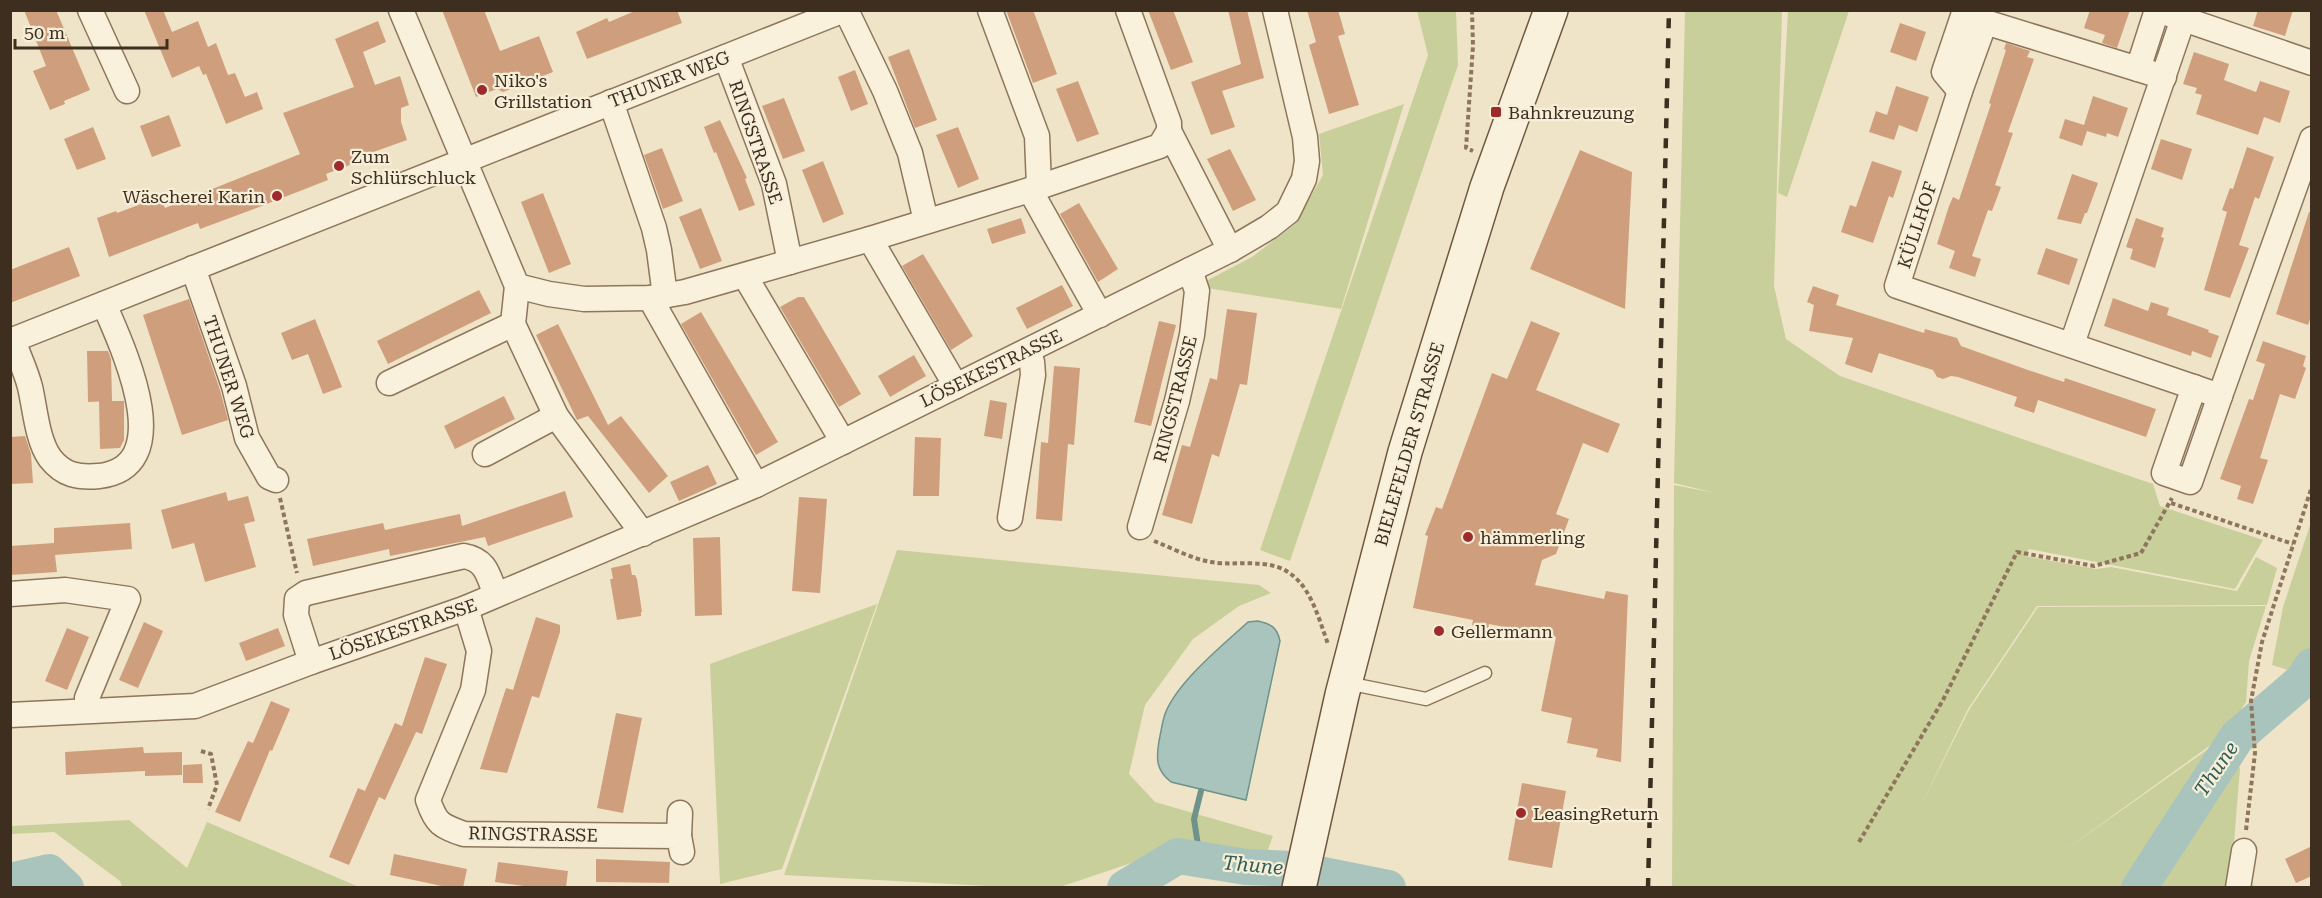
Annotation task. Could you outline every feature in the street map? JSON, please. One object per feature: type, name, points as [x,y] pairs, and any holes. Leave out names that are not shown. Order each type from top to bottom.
[{"type":"main road","name":"BIELEFELDER STRASSE","points":[[1299,888],[1345,682],[1405,452],[1487,187],[1551,10]]},
{"type":"street","points":[[90,10],[127,91]]},
{"type":"street","points":[[401,10],[517,286],[513,324],[556,416],[643,534]]},
{"type":"street","points":[[845,10],[885,91],[910,153],[926,221]]},
{"type":"street","name":"THUNER WEG","points":[[104,304],[127,359],[140,409],[140,435],[136,451],[128,465],[109,475],[81,478],[63,470],[49,457],[37,423],[30,385],[12,340],[845,10]]},
{"type":"street","points":[[990,10],[1037,136],[1034,189],[1100,315]]},
{"type":"street","points":[[1128,10],[1166,110],[1169,132],[1230,250]]},
{"type":"street","name":"LÖSEKESTRASSE","points":[[10,714],[195,706],[310,662],[466,608],[756,485],[1230,250],[1269,227],[1288,212],[1304,179],[1307,161],[1305,136],[1275,10]]},
{"type":"street","points":[[2138,69],[2157,10],[2310,59]]},
{"type":"street","name":"KÜLLHOF","points":[[2164,77],[1975,14],[1960,91],[1897,286],[2220,396]]},
{"type":"street","points":[[2072,345],[2183,19]]},
{"type":"street","name":"RINGSTRASSE","points":[[726,57],[774,184],[790,262]]},
{"type":"street","points":[[611,102],[659,249],[657,297],[756,485]]},
{"type":"street","points":[[517,286],[584,299],[657,297],[745,276],[1034,189],[1160,146],[1169,132]]},
{"type":"street","points":[[2194,387],[2164,473],[2190,482],[2312,138]]},
{"type":"street","points":[[870,239],[956,386]]},
{"type":"street","name":"THUNER WEG","points":[[193,268],[234,386],[247,438],[269,477],[276,480]]},
{"type":"street","name":"RINGSTRASSE","points":[[1140,527],[1177,400],[1192,335],[1197,291],[1190,270]]},
{"type":"street","points":[[745,276],[843,442]]},
{"type":"street","points":[[389,383],[513,324]]},
{"type":"street","points":[[1010,518],[1033,375],[1032,362],[1027,351]]},
{"type":"street","points":[[485,454],[556,416]]},
{"type":"street","name":"LÖSEKESTRASSE","points":[[310,662],[296,615],[297,599],[306,593],[464,556],[475,558],[483,564],[496,596]]},
{"type":"street","points":[[10,594],[66,590],[128,599],[87,698],[87,710]]},
{"type":"street","name":"RINGSTRASSE","points":[[466,608],[479,651],[473,690],[428,800],[433,815],[441,826],[464,834],[681,834]]},
{"type":"street","points":[[2238,888],[2244,851]]},
{"type":"lane","points":[[1345,682],[1426,699],[1485,673]]},
{"type":"path","points":[[1472,10],[1473,46],[1466,148],[1477,153]]},
{"type":"path","points":[[276,480],[298,570],[297,599]]},
{"type":"path","points":[[2244,851],[2255,753],[2252,701],[2262,642],[2312,486]]},
{"type":"path","points":[[1859,842],[1943,700],[2017,552],[2094,566],[2141,553],[2170,503],[2293,544]]},
{"type":"path","points":[[1140,527],[1150,539],[1211,562],[1264,564],[1285,568],[1308,593],[1345,682]]},
{"type":"path","points":[[201,751],[211,754],[217,785],[208,809]]},
{"type":"green space","points":[[1417,11],[1456,11],[1458,65],[1290,561],[1260,550],[1428,55]]},
{"type":"green space","points":[[1685,11],[1782,11],[1774,286],[1786,339],[1840,376],[2153,484],[2160,506],[2263,540],[2235,589],[2029,549],[2025,556],[2096,569],[2111,567],[2237,591],[2256,557],[2277,568],[2267,605],[2037,606],[1968,709],[1922,803],[1969,710],[2038,607],[2266,606],[2249,661],[2246,702],[2226,734],[2061,853],[2228,735],[2240,769],[2231,879],[2259,887],[1672,888],[1674,485],[1715,493],[1674,483]]},
{"type":"green space","points":[[1788,11],[1849,11],[1787,197],[1778,193]]},
{"type":"green space","points":[[1404,104],[1341,309],[1207,288],[1206,281],[1252,257],[1295,224],[1323,175],[1319,134]]},
{"type":"green space","points":[[2311,522],[2311,647],[2294,672],[2272,665],[2283,607]]},
{"type":"green space","points":[[897,550],[1259,585],[1271,593],[1239,606],[1193,639],[1145,705],[1129,774],[1155,802],[1273,836],[1267,852],[1176,848],[1057,888],[784,875]]},
{"type":"green space","points":[[877,604],[782,869],[720,884],[710,664]]},
{"type":"green space","points":[[129,820],[187,868],[207,822],[359,887],[122,887],[120,881],[54,832],[11,834],[11,826]]},
{"type":"water","points":[[1258,621],[1273,627],[1280,641],[1246,800],[1171,782],[1162,773],[1158,764],[1158,753],[1163,721],[1171,702],[1190,677],[1214,653],[1248,622]]},
{"type":"building","points":[[24,10],[56,10],[90,90],[50,110],[33,71],[46,66]]},
{"type":"building","points":[[144,10],[163,10],[172,32],[198,21],[208,47],[216,43],[228,75],[235,73],[245,97],[257,92],[263,109],[226,124],[206,74],[203,75],[199,66],[172,78]]},
{"type":"building","points":[[442,10],[484,10],[500,51],[539,36],[553,72],[503,92],[497,89],[476,97]]},
{"type":"building","points":[[637,10],[677,10],[682,23],[587,59],[576,32],[607,18],[609,22]]},
{"type":"building","points":[[1006,10],[1033,10],[1057,74],[1033,83]]},
{"type":"building","points":[[1148,10],[1173,10],[1193,62],[1171,70]]},
{"type":"building","points":[[1228,10],[1247,10],[1264,78],[1222,91],[1235,127],[1211,135],[1191,82],[1241,64]]},
{"type":"building","points":[[1307,10],[1338,10],[1345,34],[1338,36],[1359,105],[1329,114],[1309,45],[1316,42]]},
{"type":"building","points":[[2090,10],[2130,10],[2117,48],[2102,43],[2105,35],[2084,28]]},
{"type":"building","points":[[2258,10],[2293,10],[2285,36],[2253,26]]},
{"type":"building","points":[[378,21],[386,42],[363,52],[375,85],[400,76],[409,105],[401,108],[401,122],[407,140],[354,159],[355,163],[326,174],[328,180],[200,229],[198,223],[109,257],[97,218],[160,197],[165,208],[300,154],[283,113],[354,87],[335,39]]},
{"type":"building","points":[[1900,23],[1926,32],[1916,61],[1890,52]]},
{"type":"building","points":[[2006,43],[2030,51],[2027,57],[2034,59],[2008,132],[2013,133],[1995,185],[2001,187],[1992,211],[1988,210],[1972,256],[1981,259],[1975,277],[1949,268],[1955,251],[1937,244],[1953,197],[1959,200],[1991,104],[1989,103],[2006,50],[2004,49]]},
{"type":"building","points":[[909,49],[937,120],[915,128],[888,57]]},
{"type":"building","points":[[2194,52],[2229,64],[2224,80],[2256,92],[2260,81],[2290,91],[2280,123],[2264,117],[2258,135],[2196,114],[2202,95],[2195,93],[2197,88],[2183,84]]},
{"type":"building","points":[[855,70],[868,104],[851,111],[838,77]]},
{"type":"building","points":[[1078,81],[1099,134],[1077,142],[1056,89]]},
{"type":"building","points":[[1896,86],[1929,97],[1917,132],[1899,125],[1894,140],[1869,132],[1876,111],[1887,115]]},
{"type":"building","points":[[2093,96],[2128,108],[2118,137],[2107,133],[2106,137],[2087,131],[2082,146],[2059,138],[2065,119],[2084,125]]},
{"type":"building","points":[[784,98],[805,151],[783,159],[762,106]]},
{"type":"building","points":[[169,115],[181,146],[152,157],[140,126]]},
{"type":"building","points":[[720,120],[747,178],[745,179],[755,205],[739,211],[704,127]]},
{"type":"building","points":[[93,127],[106,159],[77,170],[64,139]]},
{"type":"building","points":[[958,127],[979,179],[958,188],[936,135]]},
{"type":"building","points":[[2161,139],[2192,149],[2182,180],[2151,169]]},
{"type":"building","points":[[2247,147],[2274,157],[2259,199],[2255,197],[2239,245],[2249,248],[2230,298],[2204,290],[2227,212],[2222,210],[2230,188],[2233,189]]},
{"type":"building","points":[[662,148],[683,201],[663,209],[644,155]]},
{"type":"building","points":[[1230,149],[1256,200],[1233,211],[1207,159]]},
{"type":"building","points":[[1580,150],[1632,172],[1625,309],[1530,269]]},
{"type":"building","points":[[823,161],[844,214],[823,223],[802,170]]},
{"type":"building","points":[[1872,161],[1902,171],[1893,198],[1889,196],[1873,243],[1841,232],[1850,205],[1856,207]]},
{"type":"building","points":[[2072,174],[2098,183],[2081,224],[2057,219]]},
{"type":"building","points":[[543,193],[571,264],[549,273],[521,202]]},
{"type":"building","points":[[1079,203],[1118,269],[1098,282],[1060,214]]},
{"type":"building","points":[[701,208],[722,261],[700,269],[679,217]]},
{"type":"building","points":[[2309,212],[2312,212],[2312,314],[2308,325],[2276,314]]},
{"type":"building","points":[[1021,218],[1026,233],[992,244],[987,229]]},
{"type":"building","points":[[2136,218],[2164,228],[2161,237],[2164,238],[2155,268],[2130,259],[2133,249],[2126,247]]},
{"type":"building","points":[[69,247],[80,276],[10,303],[10,270]]},
{"type":"building","points":[[2046,248],[2078,259],[2069,285],[2037,274]]},
{"type":"building","points":[[923,254],[973,336],[951,350],[902,266]]},
{"type":"building","points":[[1062,285],[1073,306],[1027,329],[1016,308]]},
{"type":"building","points":[[1813,286],[1839,295],[1836,305],[1924,333],[1925,329],[1957,338],[1961,346],[2028,370],[2064,382],[2065,378],[2156,409],[2146,437],[2038,400],[2034,413],[2014,406],[2017,397],[1958,377],[1951,376],[1943,379],[1937,377],[1933,370],[1879,353],[1872,373],[1845,364],[1853,338],[1809,331],[1814,305],[1807,302]]},
{"type":"building","points":[[479,290],[491,313],[388,364],[377,341]]},
{"type":"building","points":[[798,297],[804,297],[861,394],[839,407],[780,307]]},
{"type":"building","points":[[2113,298],[2148,311],[2151,302],[2169,308],[2167,315],[2209,330],[2208,332],[2219,336],[2211,358],[2192,351],[2191,356],[2104,326]]},
{"type":"building","points":[[189,299],[228,420],[182,435],[143,315]]},
{"type":"building","points":[[1227,309],[1257,313],[1247,385],[1240,384],[1219,457],[1212,454],[1192,524],[1162,515],[1182,445],[1190,447],[1210,378],[1217,380]]},
{"type":"building","points":[[701,312],[778,442],[756,455],[681,324]]},
{"type":"building","points":[[315,319],[342,387],[323,394],[308,354],[292,360],[281,333]]},
{"type":"building","points":[[1159,321],[1176,325],[1151,426],[1134,422]]},
{"type":"building","points":[[1531,321],[1560,333],[1536,390],[1620,424],[1608,453],[1583,443],[1556,514],[1569,519],[1556,554],[1542,560],[1535,585],[1604,599],[1606,591],[1628,595],[1621,762],[1596,757],[1598,749],[1567,743],[1572,718],[1541,711],[1556,637],[1489,624],[1488,628],[1472,625],[1473,620],[1413,608],[1428,536],[1425,535],[1436,507],[1442,509],[1492,373],[1507,379]]},
{"type":"building","points":[[558,324],[608,425],[621,416],[668,476],[649,493],[588,416],[577,420],[536,335]]},
{"type":"building","points":[[2263,341],[2306,356],[2303,366],[2306,368],[2295,399],[2280,394],[2260,458],[2268,460],[2253,504],[2237,499],[2241,486],[2220,479],[2249,399],[2253,400],[2265,364],[2256,361]]},
{"type":"building","points":[[87,351],[108,351],[111,359],[112,401],[88,402]]},
{"type":"building","points":[[914,355],[926,376],[890,397],[878,376]]},
{"type":"building","points":[[1054,366],[1080,368],[1074,445],[1068,444],[1062,521],[1036,519],[1041,442],[1048,443]]},
{"type":"building","points":[[504,396],[515,419],[455,449],[444,426]]},
{"type":"building","points":[[990,400],[1007,403],[1002,439],[984,436]]},
{"type":"building","points":[[99,401],[124,401],[124,440],[120,448],[100,449]]},
{"type":"building","points":[[25,436],[31,454],[33,483],[10,484],[10,437]]},
{"type":"building","points":[[915,437],[941,438],[939,496],[913,496]]},
{"type":"building","points":[[708,465],[717,484],[679,501],[670,482]]},
{"type":"building","points":[[565,491],[573,517],[488,546],[485,537],[390,556],[389,549],[313,566],[307,539],[383,523],[385,530],[460,514],[462,526]]},
{"type":"building","points":[[226,492],[228,501],[248,496],[255,521],[244,524],[256,567],[205,582],[194,543],[172,549],[161,510]]},
{"type":"building","points":[[799,497],[827,499],[820,593],[792,591]]},
{"type":"building","points":[[130,523],[132,549],[55,555],[57,572],[10,575],[10,546],[54,543],[54,528]]},
{"type":"building","points":[[720,537],[722,615],[695,616],[693,538]]},
{"type":"building","points":[[630,564],[632,575],[635,575],[637,579],[642,612],[641,616],[617,620],[610,579],[613,579],[611,568]]},
{"type":"building","points":[[536,617],[560,625],[560,632],[539,698],[532,696],[507,773],[480,769],[506,688],[513,690]]},
{"type":"building","points":[[144,622],[163,631],[138,688],[119,680]]},
{"type":"building","points":[[67,628],[89,637],[67,690],[45,681]]},
{"type":"building","points":[[278,628],[285,646],[246,661],[239,643]]},
{"type":"building","points":[[425,657],[447,664],[422,734],[416,732],[385,800],[379,797],[349,865],[329,857],[358,788],[365,791],[395,723],[402,726]]},
{"type":"building","points":[[271,701],[290,709],[240,822],[215,812],[248,741],[253,743]]},
{"type":"building","points":[[616,713],[642,718],[623,813],[597,808]]},
{"type":"building","points":[[143,747],[144,753],[182,752],[182,775],[145,776],[145,771],[66,775],[65,752]]},
{"type":"building","points":[[202,764],[203,783],[183,783],[183,765]]},
{"type":"building","points":[[1522,783],[1566,791],[1552,868],[1508,860]]},
{"type":"building","points":[[2312,846],[2312,876],[2296,883],[2285,859]]},
{"type":"building","points":[[394,854],[467,869],[463,888],[451,888],[390,875]]},
{"type":"building","points":[[596,859],[670,862],[669,883],[596,882]]},
{"type":"building","points":[[498,862],[568,871],[566,888],[537,888],[495,882]]},
{"type":"waterway","name":"Thune","points":[[2139,888],[2237,737],[2302,681],[2312,666]]},
{"type":"waterway","points":[[1200,859],[1194,819],[1201,791]]},
{"type":"waterway","name":"Thune","points":[[1125,888],[1178,856],[1246,867],[1293,869],[1388,888]]},
{"type":"waterway","name":"Thune","points":[[10,881],[49,872],[66,888]]},
{"type":"railway","points":[[1648,888],[1669,10]]},
{"type":"place","name":"Niko's Grillstation","points":[[482,90]]},
{"type":"place","name":"Bahnkreuzung","points":[[1496,112]]},
{"type":"place","name":"Zum Schlürschluck","points":[[339,166]]},
{"type":"place","name":"Wäscherei Karin","points":[[277,196]]},
{"type":"place","name":"hämmerling","points":[[1468,537]]},
{"type":"place","name":"Gellermann","points":[[1439,631]]},
{"type":"place","name":"LeasingReturn","points":[[1521,813]]}]
